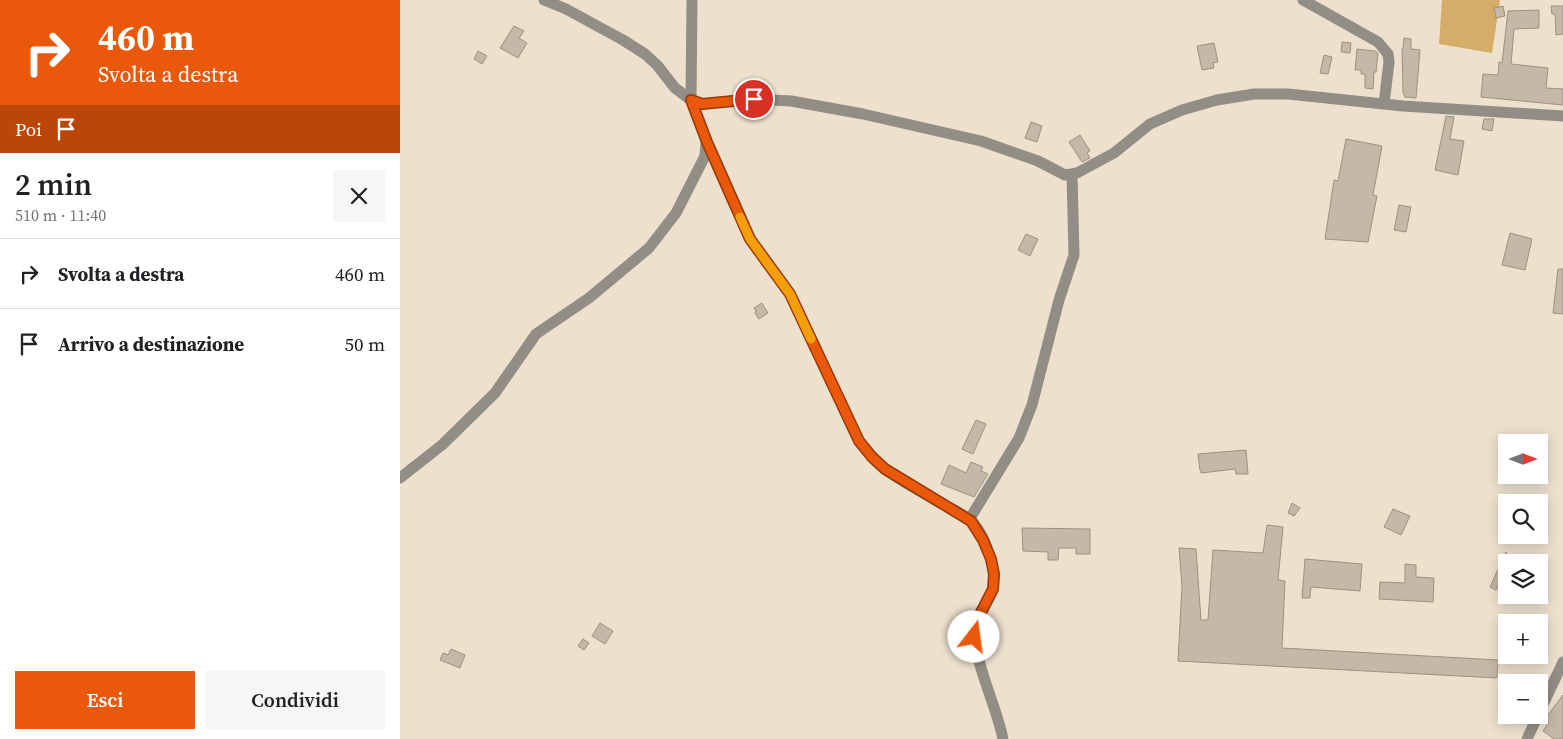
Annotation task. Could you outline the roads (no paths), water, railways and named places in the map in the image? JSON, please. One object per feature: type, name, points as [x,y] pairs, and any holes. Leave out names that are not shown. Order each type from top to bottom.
[{"type":"street","points":[[544,0],[566,9],[631,44],[651,60],[675,88],[691,100],[702,104],[754,99],[791,101],[863,114],[981,141],[1038,160],[1065,175],[1078,173],[1114,153],[1150,124],[1182,110],[1217,100],[1254,94],[1288,94],[1384,104],[1563,116]]},
{"type":"street","points":[[692,0],[691,100],[707,142],[750,239],[790,294],[859,441],[885,469],[969,520],[983,540],[991,559],[993,589],[975,624],[974,637],[977,654],[999,720],[1003,739]]},
{"type":"street","points":[[1302,0],[1378,42],[1384,48],[1390,62],[1384,104]]},
{"type":"street","points":[[400,478],[442,445],[495,393],[536,334],[589,298],[650,248],[676,213],[705,156],[707,142]]},
{"type":"street","points":[[969,520],[1019,438],[1032,405],[1059,300],[1074,255],[1072,174]]},
{"type":"street","points":[[1548,693],[1563,662]]},
{"type":"street","points":[[1527,739],[1534,724]]}]
